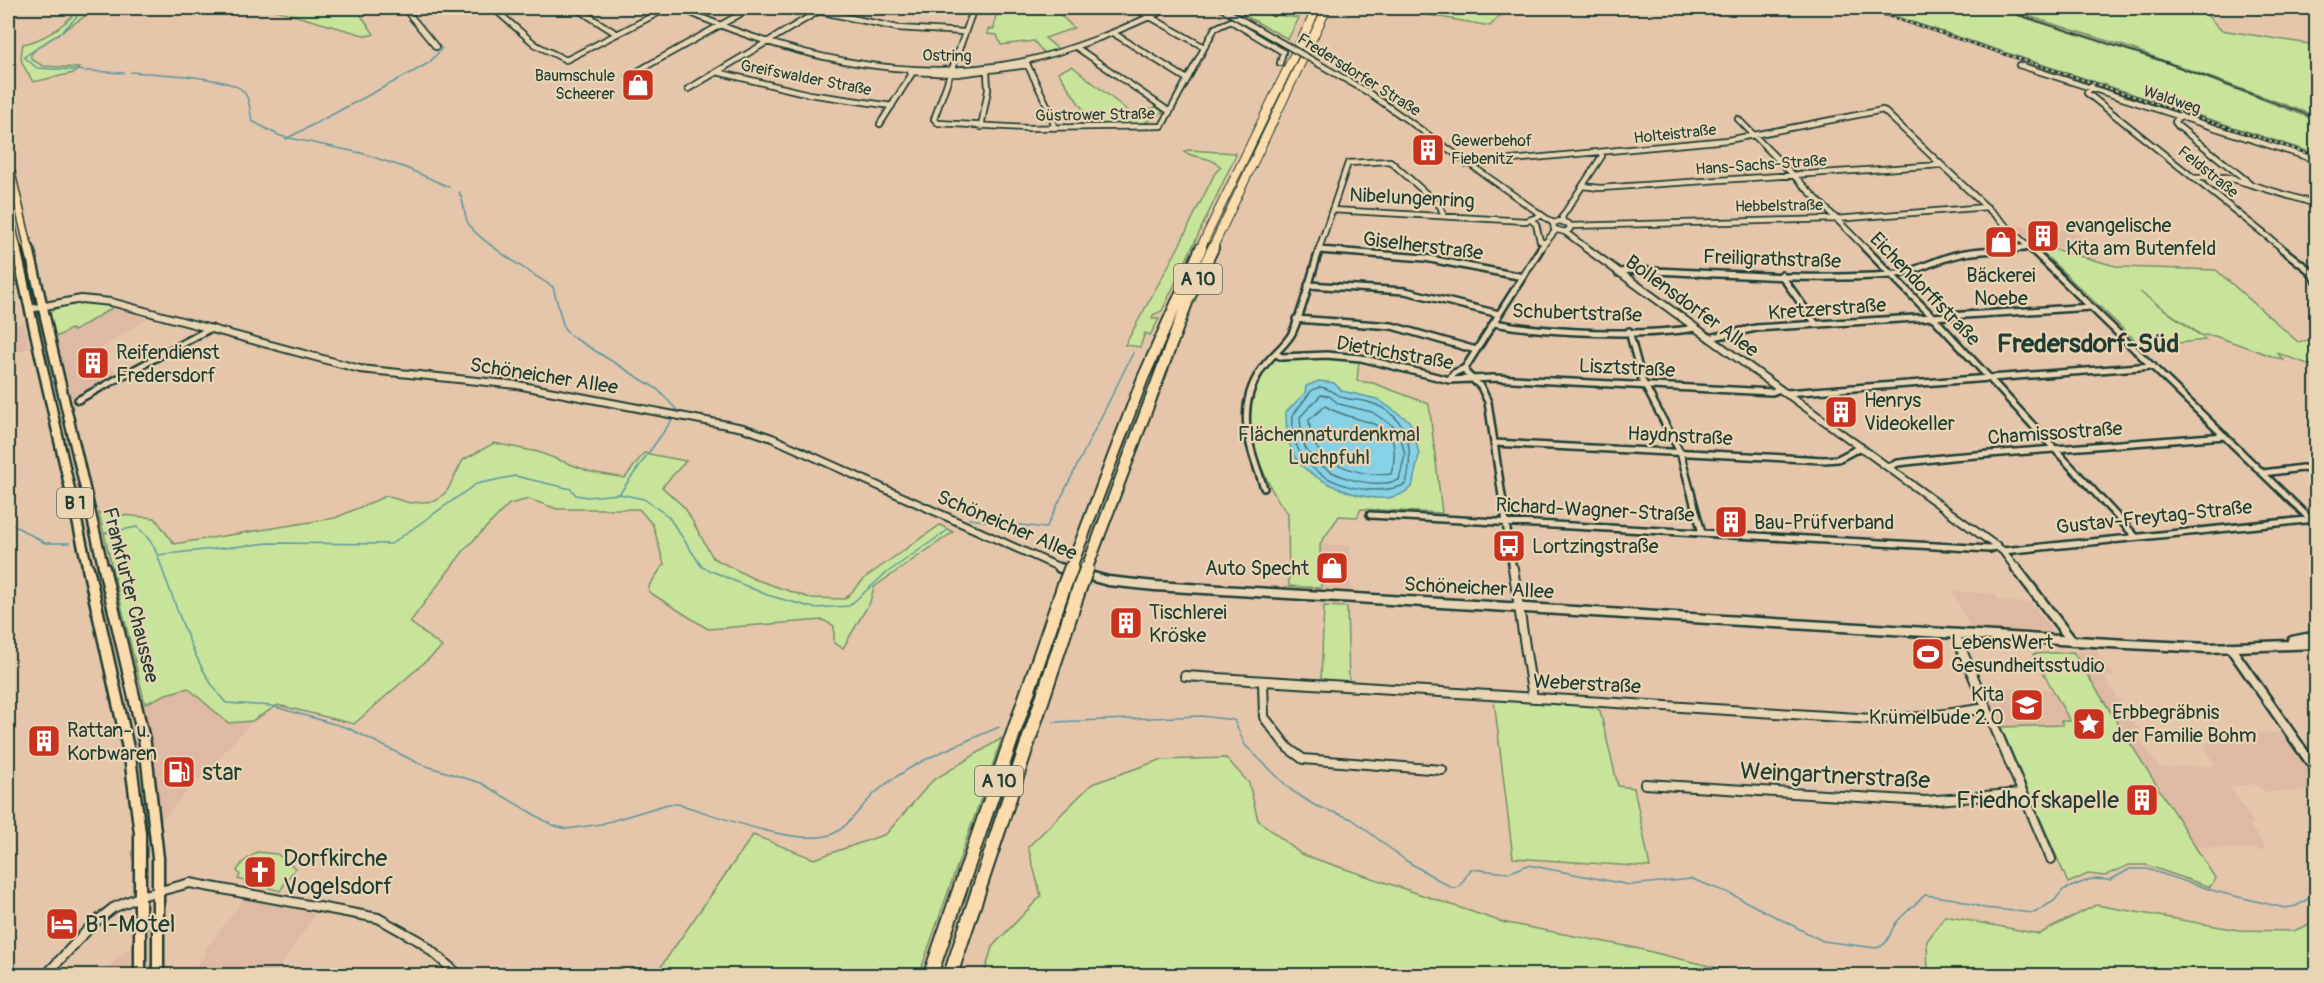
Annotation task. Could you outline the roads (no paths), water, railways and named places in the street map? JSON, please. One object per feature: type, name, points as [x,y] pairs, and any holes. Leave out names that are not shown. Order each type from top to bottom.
[{"type":"highway","name":"A 10","points":[[930,975],[1064,586],[1167,321],[1228,188],[1291,66],[1317,8]]},
{"type":"highway","name":"A 10","points":[[950,975],[1079,589],[1188,300],[1327,8]]},
{"type":"main road","name":"Frankfurter Chaussee","points":[[8,160],[139,710],[155,811],[159,890],[158,975]]},
{"type":"main road","name":"Frankfurter Chaussee","points":[[8,210],[130,757],[140,827],[140,975]]},
{"type":"street","points":[[404,8],[436,47]]},
{"type":"street","points":[[494,8],[536,45],[566,60],[668,8]]},
{"type":"street","points":[[576,8],[617,34]]},
{"type":"street","name":"Ostring","points":[[680,8],[718,26],[852,62],[952,72],[1026,63]]},
{"type":"street","points":[[629,76],[751,8]]},
{"type":"street","points":[[688,89],[824,8]]},
{"type":"street","points":[[952,72],[974,8]]},
{"type":"street","points":[[1134,8],[1204,47]]},
{"type":"street","name":"Ostring","points":[[913,72],[987,72],[1026,63],[1076,48],[1169,8]]},
{"type":"street","name":"Fredersdorfer Straße","points":[[1221,8],[1369,93],[1467,164]]},
{"type":"street","points":[[1273,13],[1276,8]]},
{"type":"street","points":[[818,11],[892,27],[964,32]]},
{"type":"street","name":"Güstrower Straße","points":[[952,72],[935,121],[981,126],[1054,128],[1160,126],[1170,112],[1215,28],[1231,21],[1283,52],[1280,63]]},
{"type":"street","points":[[1113,33],[1187,79]]},
{"type":"street","points":[[1076,48],[1170,112]]},
{"type":"street","points":[[1026,63],[1052,115],[1054,128]]},
{"type":"street","name":"Waldweg","points":[[2019,65],[2092,86],[2316,160]]},
{"type":"street","points":[[880,124],[913,72],[907,70],[907,67]]},
{"type":"street","name":"Greifswalder Straße","points":[[717,72],[809,94],[892,106]]},
{"type":"street","points":[[981,126],[988,90],[987,72]]},
{"type":"street","name":"Feldstraße","points":[[2092,86],[2087,93],[2309,270],[2316,280]]},
{"type":"street","name":"Holteistraße","points":[[1467,164],[1601,153],[1755,136],[1883,110],[1941,165]]},
{"type":"street","points":[[2180,116],[2175,122],[2178,126],[2251,184]]},
{"type":"street","name":"Eichendorffstraße","points":[[1738,119],[1932,316],[2135,536]]},
{"type":"street","points":[[1467,164],[1553,223],[1563,222],[1562,218],[1602,156],[1601,153]]},
{"type":"street","points":[[1332,210],[1348,163],[1380,160],[1390,161],[1410,178],[1440,206],[1444,216]]},
{"type":"street","points":[[1941,165],[2313,518]]},
{"type":"street","name":"Hans-Sachs-Straße","points":[[1583,186],[1599,188],[1941,165]]},
{"type":"street","points":[[2194,178],[2220,176],[2316,204]]},
{"type":"street","name":"Hebbelstraße","points":[[1568,229],[1836,219],[1987,207]]},
{"type":"street","name":"Nibelungenring","points":[[1264,488],[1246,434],[1244,416],[1255,380],[1289,339],[1332,210],[1531,220],[1540,216]]},
{"type":"street","points":[[1531,220],[1536,224],[1540,240],[1545,243]]},
{"type":"street","name":"Bollensdorfer Allee","points":[[1563,222],[1580,244],[1618,273],[1987,538],[2000,549],[2072,641]]},
{"type":"street","points":[[1449,380],[1465,368],[1545,243],[1556,230],[1552,226],[1553,223]]},
{"type":"street","points":[[2316,226],[2313,228],[2316,232]]},
{"type":"street","name":"Bollensdorfer Allee","points":[[1556,230],[1568,229]]},
{"type":"street","name":"Freiligrathstraße","points":[[1618,273],[1629,270],[1841,278],[1892,275],[1914,272],[1939,260],[1961,254],[2029,247]]},
{"type":"street","name":"Giselherstraße","points":[[1319,250],[1425,258],[1523,277]]},
{"type":"street","points":[[1781,275],[1816,324]]},
{"type":"street","points":[[1308,285],[1405,291],[1499,314]]},
{"type":"street","name":"Schöneicher Allee","points":[[30,309],[81,299],[111,302],[366,370],[505,383],[743,428],[788,445],[1055,567],[1108,581],[1162,587],[2199,648],[2284,644]]},
{"type":"street","name":"Kretzerstraße","points":[[1709,338],[1750,328],[2091,307]]},
{"type":"street","points":[[1296,319],[1392,326],[1476,350]]},
{"type":"street","name":"Schubertstraße","points":[[1494,323],[1629,331],[1684,332],[1695,328]]},
{"type":"street","points":[[78,400],[211,328]]},
{"type":"street","points":[[1629,331],[1644,386],[1680,452],[1702,533]]},
{"type":"street","name":"Dietrichstraße","points":[[1276,354],[1282,357],[1326,355],[1373,360],[1449,380],[1473,380]]},
{"type":"street","name":"Lisztstraße","points":[[1473,380],[1493,378],[1772,392],[2153,366]]},
{"type":"street","points":[[1465,368],[1486,394],[1533,698]]},
{"type":"street","name":"Chamissostraße","points":[[1888,467],[1898,463],[2225,436]]},
{"type":"street","name":"Haydnstraße","points":[[1494,443],[1834,460],[1861,447]]},
{"type":"street","points":[[2263,473],[2302,468],[2316,470]]},
{"type":"street","name":"Richard-Wagner-Straße","points":[[1370,515],[2000,549]]},
{"type":"street","name":"Gustav-Freytag-Straße","points":[[2000,549],[2313,518]]},
{"type":"street","points":[[1955,634],[2051,859]]},
{"type":"street","points":[[2284,644],[2316,636]]},
{"type":"street","points":[[2284,644],[2316,644]]},
{"type":"street","points":[[2230,646],[2316,770]]},
{"type":"street","name":"Weberstraße","points":[[1185,676],[1873,719],[1924,717],[1987,708]]},
{"type":"street","points":[[1263,681],[1264,717],[1288,748],[1303,759],[1442,770]]},
{"type":"street","name":"Weingartnerstraße","points":[[1645,784],[1925,801],[2022,793]]},
{"type":"street","points":[[45,975],[99,919],[113,908],[159,890],[190,883],[202,883],[364,914],[394,926],[421,942],[460,975]]},
{"type":"water","points":[[1319,381],[1334,383],[1342,391],[1377,399],[1408,420],[1413,427],[1419,455],[1412,487],[1400,495],[1385,498],[1358,495],[1317,477],[1298,462],[1290,445],[1286,412],[1305,393],[1306,386]]},
{"type":"waterway","points":[[75,8],[83,10],[64,30],[24,57],[37,68],[124,73]]},
{"type":"waterway","points":[[288,138],[420,68],[430,62],[442,48]]},
{"type":"waterway","points":[[131,72],[190,76],[234,85],[247,97],[252,121],[280,136],[288,138]]},
{"type":"waterway","points":[[288,138],[361,153],[406,168],[449,187]]},
{"type":"waterway","points":[[459,192],[466,219],[473,230],[507,257],[553,287],[564,328],[571,336],[657,389],[677,410]]},
{"type":"waterway","points":[[969,519],[1046,528],[1133,353]]},
{"type":"waterway","points":[[620,493],[672,420]]},
{"type":"waterway","points":[[157,555],[269,543],[391,544],[476,484],[515,476],[571,489],[576,495],[587,497],[619,494],[644,499],[668,516],[702,567],[767,595],[814,608],[849,606],[885,574],[948,530]]},
{"type":"waterway","points":[[8,522],[45,543],[70,543]]},
{"type":"waterway","points":[[105,533],[137,527],[149,540],[157,555]]},
{"type":"waterway","points":[[157,555],[199,661],[226,703],[272,706],[348,728],[420,764],[481,783],[552,825],[567,829],[601,824],[668,804],[678,804],[772,832],[792,836],[826,836],[840,830],[874,794],[902,773],[933,756],[999,727]]},
{"type":"waterway","points":[[1054,722],[1201,716],[1234,720],[1245,745],[1291,790],[1314,805],[1352,819],[1405,860],[1452,888],[1459,887],[1471,869],[1508,873],[1528,865],[1630,885],[1692,879],[1729,893],[1823,941],[1876,948],[1881,946],[1887,941],[1899,919],[1925,895],[1956,899],[1984,908],[2034,913],[2054,901],[2063,890],[2091,879],[2110,880],[2130,869],[2147,869],[2218,892],[2285,908],[2296,906],[2316,894]]},
{"type":"tram line","points":[[1997,8],[2157,59],[2316,118]]},
{"type":"railway","points":[[1864,8],[2316,156]]},
{"type":"place","name":"Baumschule Scheerer","points":[[638,85]]},
{"type":"place","name":"Gewerbehof Fiebenitz","points":[[1428,150]]},
{"type":"place","name":"evangelische Kita am Butenfeld","points":[[2043,236]]},
{"type":"place","name":"Bäckerei Noebe","points":[[2001,242]]},
{"type":"place","name":"Reifendienst Fredersdorf","points":[[93,363]]},
{"type":"place","name":"Henrys Videokeller","points":[[1841,412]]},
{"type":"place","name":"Bau-Prüfverband","points":[[1731,522]]},
{"type":"place","name":"Lortzingstraße","points":[[1509,546]]},
{"type":"place","name":"Auto Specht","points":[[1332,568]]},
{"type":"place","name":"Tischlerei Kröske","points":[[1126,623]]},
{"type":"place","name":"LebensWert Gesundheitsstudio","points":[[1928,654]]},
{"type":"place","name":"Kita Krümelbude 2.0","points":[[2027,705]]},
{"type":"place","name":"Erbbegräbnis der Familie Bohm","points":[[2089,724]]},
{"type":"place","name":"Rattan- u. Korbwaren","points":[[44,741]]},
{"type":"place","name":"star","points":[[179,772]]},
{"type":"place","name":"Friedhofskapelle","points":[[2142,800]]},
{"type":"place","name":"Dorfkirche Vogelsdorf","points":[[260,872]]},
{"type":"place","name":"B1-Motel","points":[[62,924]]},
{"type":"district","name":"Fredersdorf-Süd","points":[[2088,344]]},
{"type":"park label","name":"Flächennaturdenkmal Luchpfuhl","points":[[1329,446]]}]
